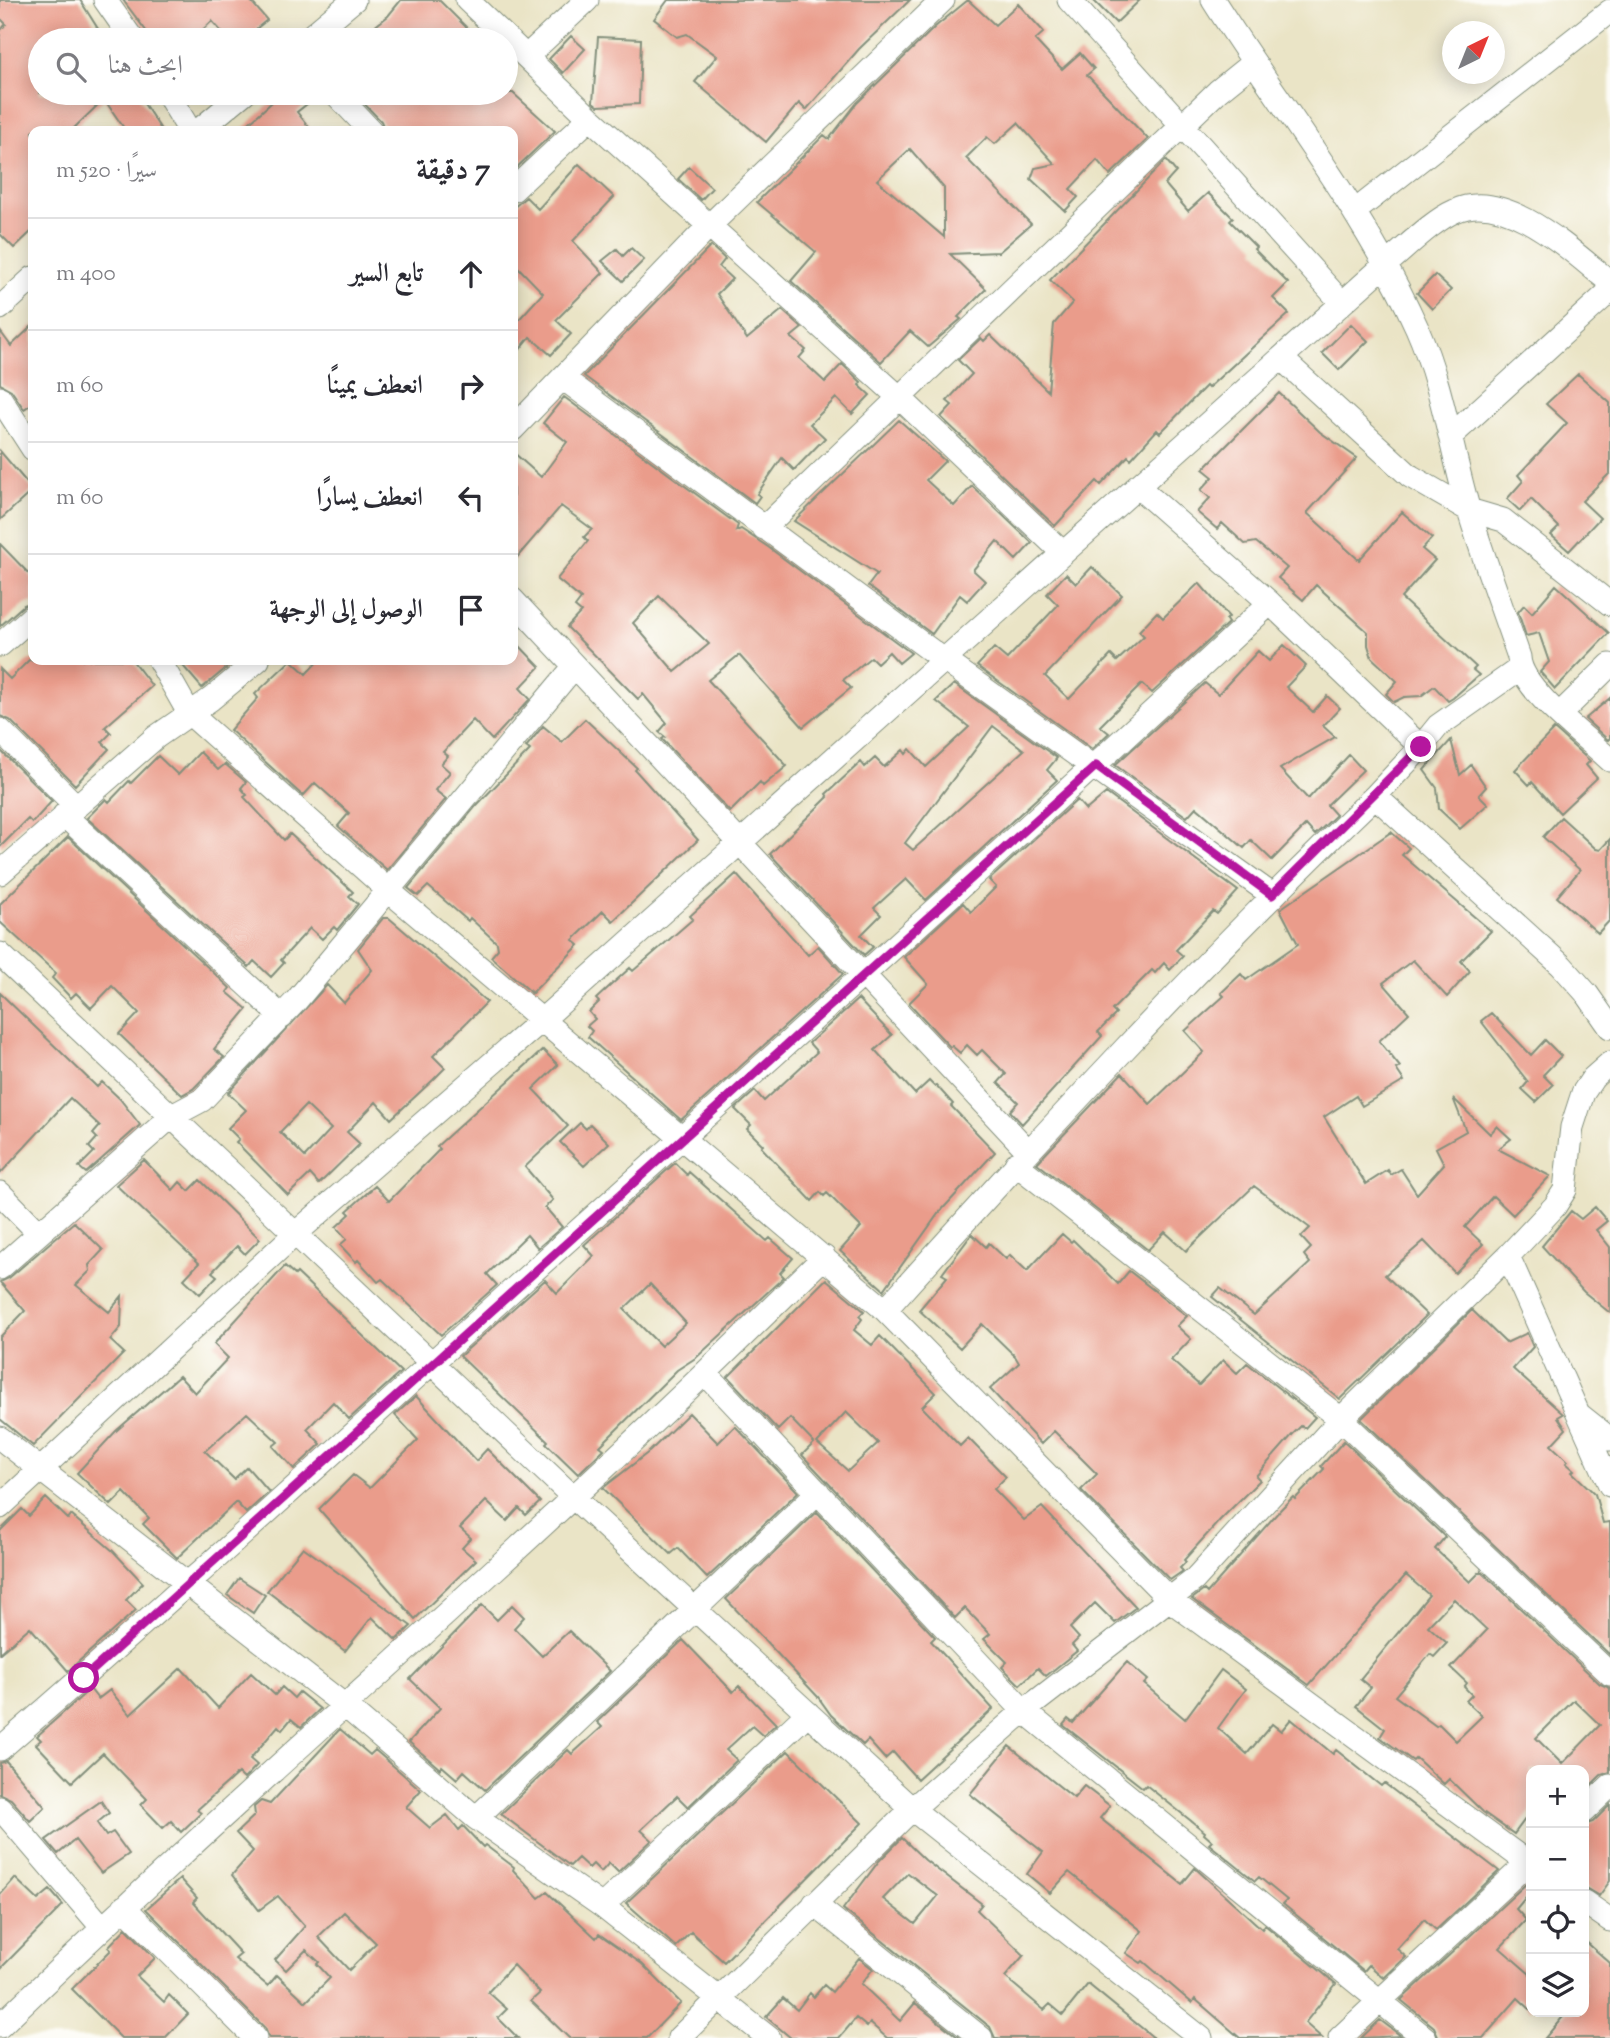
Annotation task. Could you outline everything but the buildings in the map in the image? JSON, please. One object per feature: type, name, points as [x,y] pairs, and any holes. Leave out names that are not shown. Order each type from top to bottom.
[{"type":"street","points":[[105,0],[125,28]]},
{"type":"street","points":[[320,28],[354,0]]},
{"type":"street","points":[[467,0],[497,28]]},
{"type":"street","points":[[527,56],[587,0]]},
{"type":"street","points":[[518,424],[709,226],[943,0]]},
{"type":"street","points":[[1069,0],[1342,303]]},
{"type":"street","points":[[1213,0],[1354,212],[1385,264],[1437,378],[1469,510],[1519,657],[1519,669],[1540,695],[1610,760]]},
{"type":"street","points":[[1354,212],[1610,11]]},
{"type":"street","points":[[518,48],[590,118],[900,398],[1063,553]]},
{"type":"street","points":[[764,528],[1183,126],[1254,62]]},
{"type":"street","points":[[174,105],[187,126]]},
{"type":"street","points":[[204,126],[229,105]]},
{"type":"street","points":[[346,105],[366,126]]},
{"type":"street","points":[[518,185],[590,118]]},
{"type":"street","points":[[0,1507],[295,1234],[542,1020],[737,842],[1385,264],[1455,211],[1479,206],[1512,213],[1543,229],[1610,282]]},
{"type":"street","points":[[0,308],[28,283]]},
{"type":"street","points":[[1451,436],[1610,290]]},
{"type":"street","points":[[1281,358],[1387,458],[1410,476],[1469,510],[1503,520],[1610,604]]},
{"type":"street","points":[[564,379],[944,660],[1096,766],[1272,895]]},
{"type":"street","points":[[0,397],[28,441]]},
{"type":"street","points":[[1137,486],[1270,603],[1421,747]]},
{"type":"street","points":[[0,1749],[84,1678],[863,977],[1096,766],[1270,603]]},
{"type":"street","points":[[518,605],[863,977],[1022,1158],[1341,1419],[1610,1674]]},
{"type":"street","points":[[0,645],[28,620]]},
{"type":"street","points":[[162,665],[189,713],[389,891],[886,1310],[1171,1601],[1526,1860]]},
{"type":"street","points":[[0,873],[69,810],[251,665]]},
{"type":"street","points":[[1561,713],[1610,665]]},
{"type":"street","points":[[0,1268],[172,1116],[202,1100],[282,1017],[574,667]]},
{"type":"street","points":[[886,1310],[1022,1158],[1272,895],[1375,796],[1438,726],[1519,669]]},
{"type":"street","points":[[0,730],[69,810],[282,1017]]},
{"type":"street","points":[[1375,796],[1561,965],[1587,994],[1610,1027]]},
{"type":"street","points":[[0,954],[574,1498],[912,1809],[1201,2038]]},
{"type":"street","points":[[679,2038],[912,1809],[1024,1711],[1171,1601],[1211,1562],[1341,1419],[1508,1256],[1555,1206],[1566,1190],[1573,1128],[1583,1093],[1593,1078],[1610,1063]]},
{"type":"street","points":[[0,1194],[39,1233]]},
{"type":"street","points":[[1508,1256],[1610,1485]]},
{"type":"street","points":[[0,2026],[102,1927],[574,1498],[824,1257]]},
{"type":"street","points":[[705,1373],[1024,1711],[1424,2038]]},
{"type":"street","points":[[1578,1414],[1610,1439]]},
{"type":"street","points":[[0,1438],[344,1705],[476,1818],[602,1906],[769,2038]]},
{"type":"street","points":[[476,1818],[818,1492]]},
{"type":"street","points":[[602,1906],[808,1713]]},
{"type":"street","points":[[1589,1806],[1610,1786]]},
{"type":"street","points":[[0,1808],[102,1927]]},
{"type":"street","points":[[1340,2038],[1526,1867]]},
{"type":"street","points":[[814,1904],[981,2038]]},
{"type":"street","points":[[1589,1905],[1610,1920]]},
{"type":"street","points":[[124,1907],[255,2038]]},
{"type":"route","points":[[84,1678],[1096,766],[1272,895],[1375,796],[1421,747]]}]
